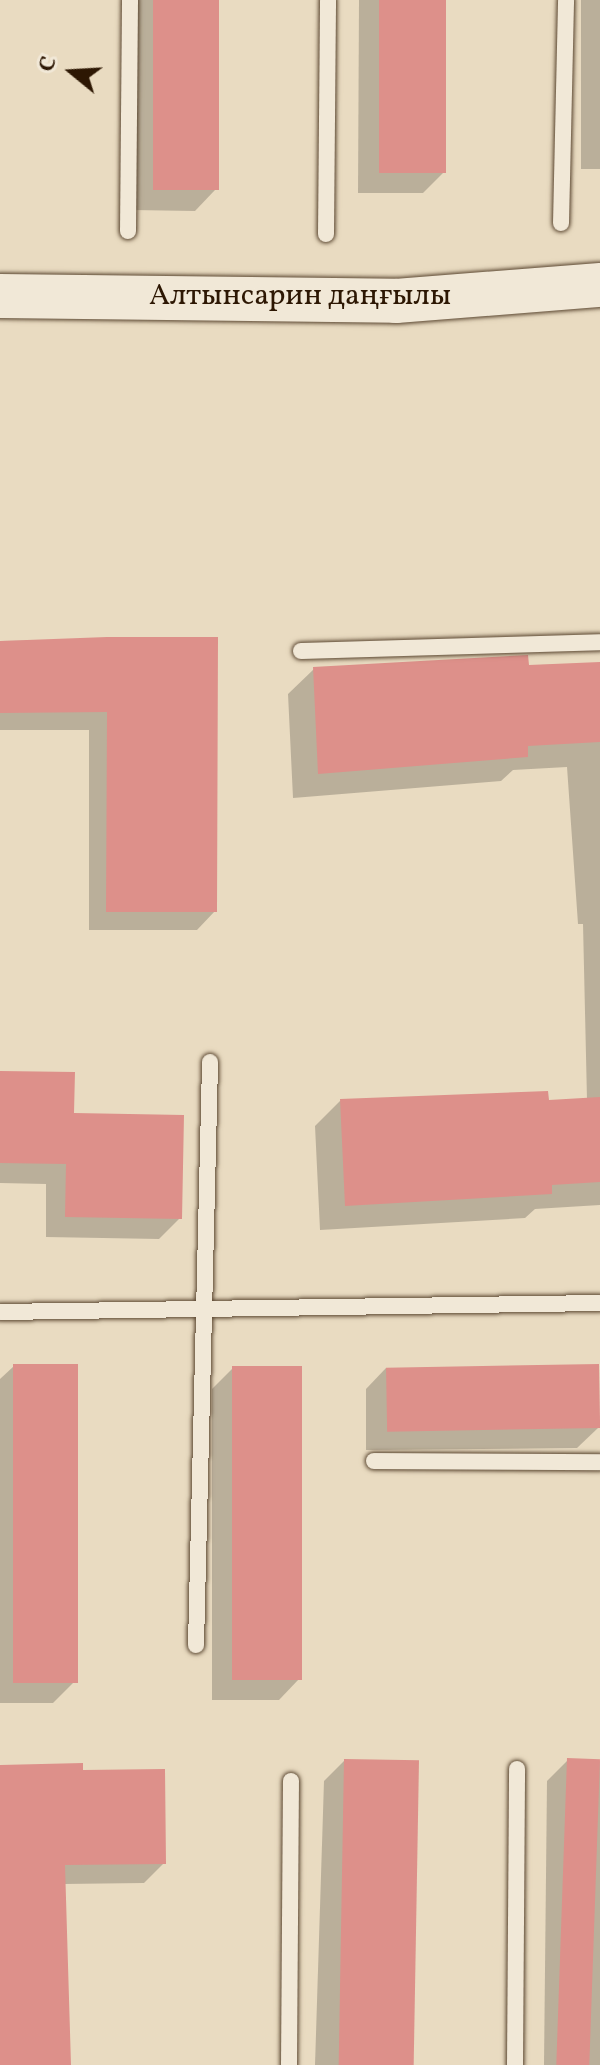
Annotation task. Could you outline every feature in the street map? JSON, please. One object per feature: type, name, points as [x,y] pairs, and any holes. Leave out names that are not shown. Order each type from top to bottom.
[{"type":"main road","name":"Алтынсарин даңғылы","points":[[0,296],[396,301],[600,285]]},
{"type":"lane","points":[[128,231],[130,0]]},
{"type":"lane","points":[[326,234],[328,0]]},
{"type":"lane","points":[[561,223],[566,0]]},
{"type":"lane","points":[[301,651],[600,642]]},
{"type":"lane","points":[[196,1645],[210,1062]]},
{"type":"lane","points":[[0,1312],[600,1303]]},
{"type":"lane","points":[[374,1461],[600,1462]]},
{"type":"lane","points":[[515,2065],[517,1769]]},
{"type":"lane","points":[[289,2065],[291,1781]]},
{"type":"building","points":[[153,0],[219,0],[219,190],[153,190]]},
{"type":"building","points":[[379,0],[446,0],[446,173],[379,173]]},
{"type":"building","points":[[218,637],[217,912],[106,912],[107,712],[0,713],[0,641]]},
{"type":"building","points":[[528,655],[529,665],[600,662],[600,742],[528,746],[528,757],[318,774],[313,667]]},
{"type":"building","points":[[0,1071],[75,1072],[74,1113],[184,1115],[182,1219],[65,1217],[66,1164],[0,1163]]},
{"type":"building","points":[[548,1091],[549,1100],[600,1097],[600,1182],[552,1185],[552,1194],[345,1206],[340,1099]]},
{"type":"building","points":[[13,1364],[78,1364],[78,1683],[13,1683]]},
{"type":"building","points":[[599,1364],[600,1428],[387,1432],[386,1368]]},
{"type":"building","points":[[232,1366],[302,1366],[302,1680],[232,1680]]},
{"type":"building","points":[[567,1758],[600,1759],[589,2065],[556,2065]]},
{"type":"building","points":[[344,1759],[419,1760],[414,2065],[339,2065]]},
{"type":"building","points":[[83,1763],[83,1770],[165,1769],[166,1864],[65,1865],[71,2065],[0,2065],[0,1765]]}]
